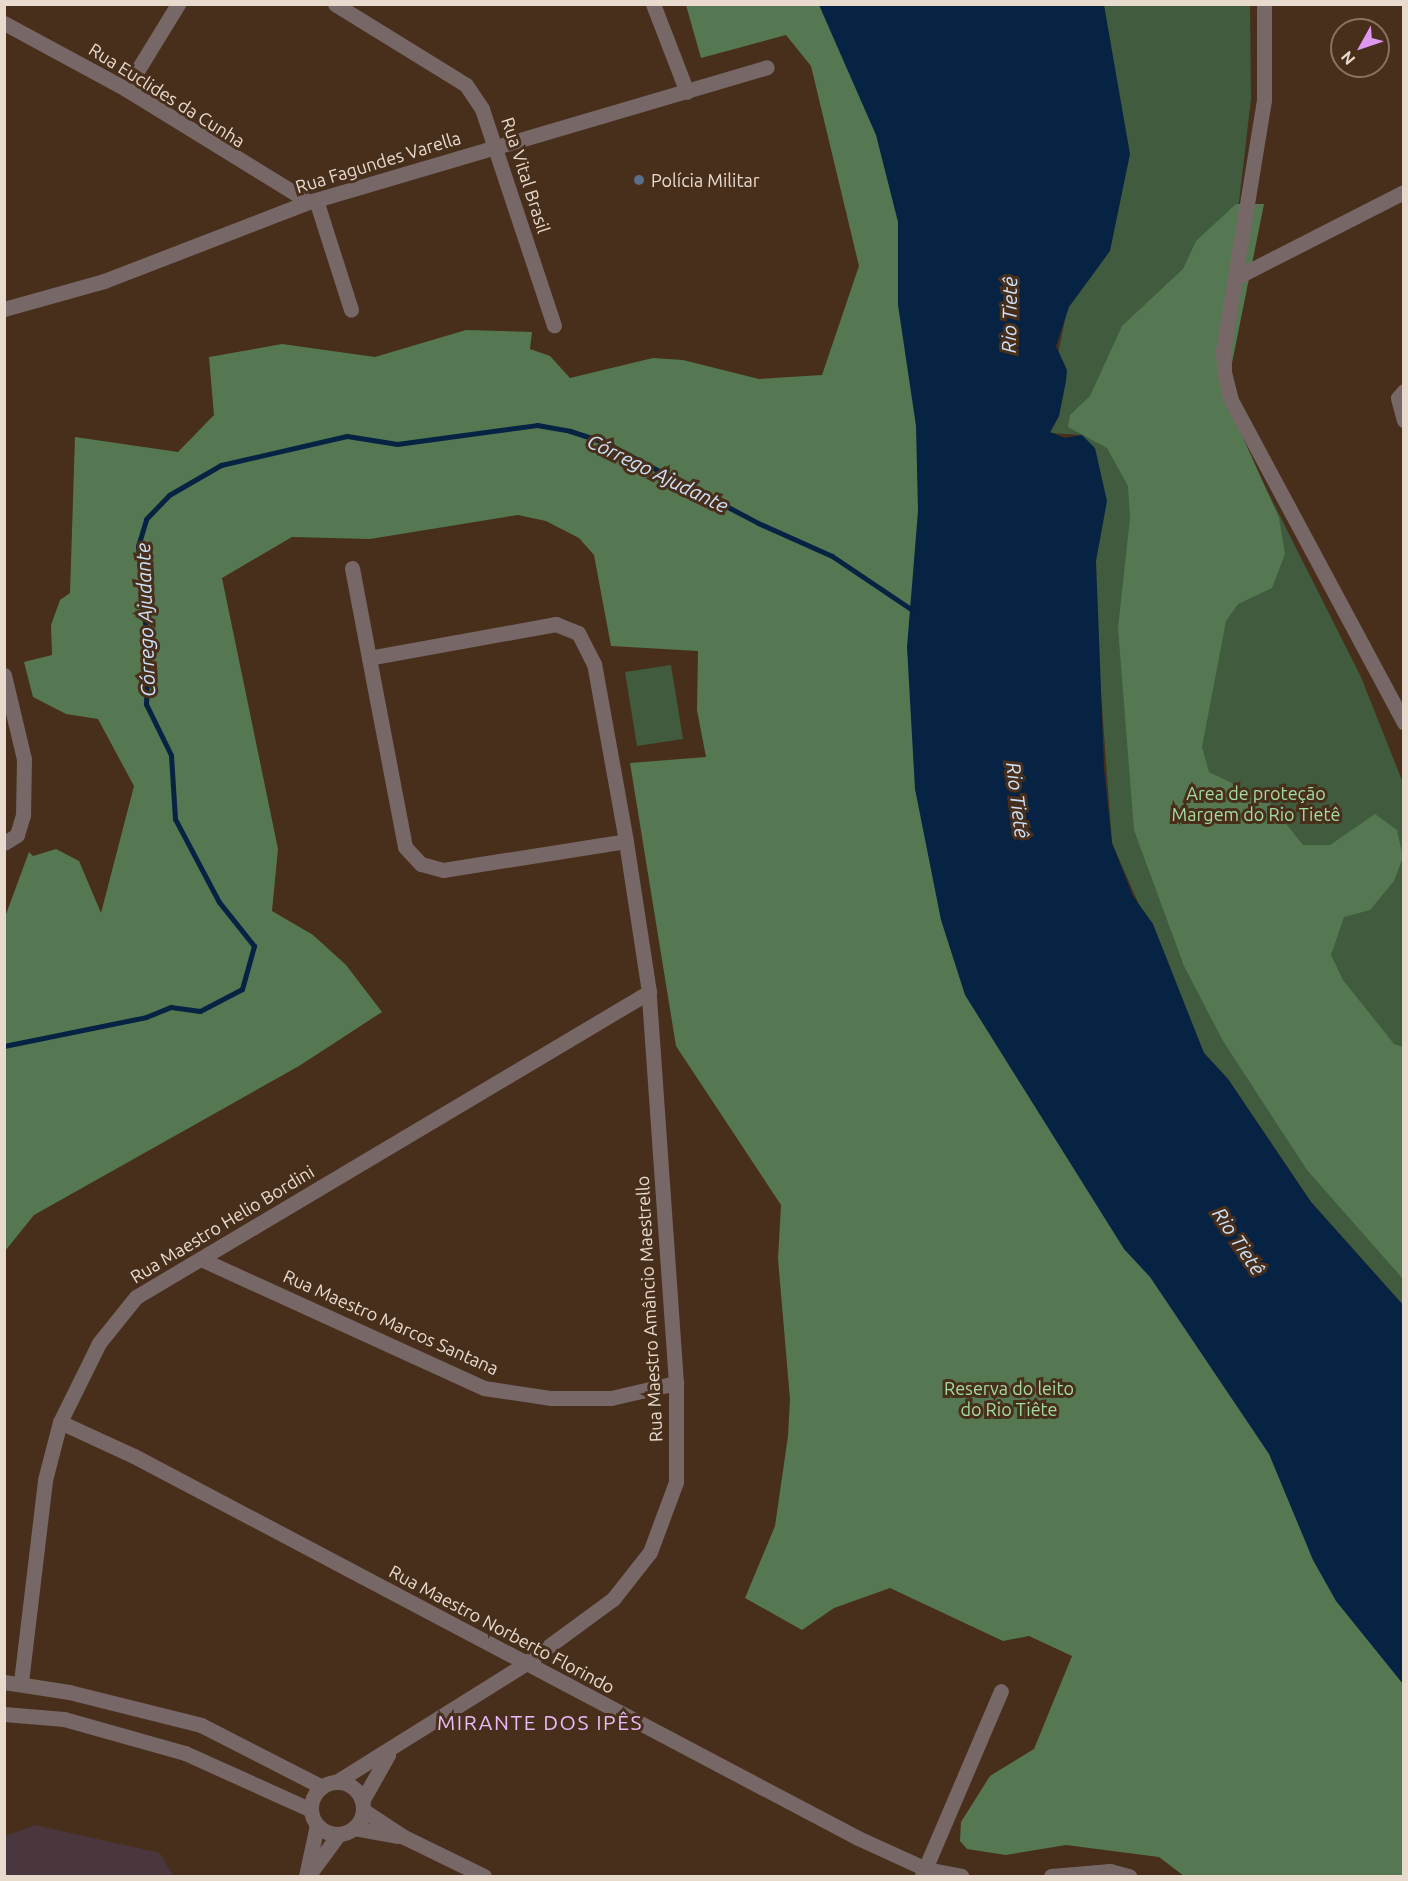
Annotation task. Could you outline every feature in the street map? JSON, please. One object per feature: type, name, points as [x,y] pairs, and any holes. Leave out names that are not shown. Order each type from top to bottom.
[{"type":"street","points":[[126,89],[178,4]]},
{"type":"street","name":"Rua Vital Brasil","points":[[335,4],[466,85],[482,109],[498,147],[554,326]]},
{"type":"street","points":[[653,4],[687,92]]},
{"type":"street","points":[[1264,4],[1264,100],[1223,350],[1231,400],[1404,723]]},
{"type":"street","name":"Rua Euclides da Cunha","points":[[4,23],[126,89],[270,183],[312,201]]},
{"type":"street","name":"Rua Fagundes Varella","points":[[4,309],[104,281],[312,201],[687,92],[767,66]]},
{"type":"street","points":[[1235,278],[1404,192]]},
{"type":"street","points":[[312,201],[351,310]]},
{"type":"street","points":[[1401,394],[1404,420]]},
{"type":"street","points":[[352,568],[405,847],[421,864],[443,870],[626,841]]},
{"type":"street","name":"Rua Maestro Amâncio Maestrello","points":[[329,1784],[392,1750],[524,1665],[613,1599],[650,1552],[676,1482],[676,1383],[649,992],[626,841],[594,664],[578,633],[556,624],[369,658]]},
{"type":"street","points":[[6,681],[24,759],[23,815],[11,839]]},
{"type":"street","name":"Rua Maestro Helio Bordini","points":[[21,1682],[45,1480],[60,1422],[99,1343],[136,1297],[203,1260],[649,992]]},
{"type":"street","name":"Rua Maestro Marcos Santana","points":[[203,1260],[484,1388],[551,1398],[611,1398],[676,1383]]},
{"type":"street","name":"Rua Maestro Norberto Florindo","points":[[60,1422],[134,1456],[524,1665],[924,1873],[961,1876]]},
{"type":"street","points":[[4,1682],[21,1682],[201,1725],[329,1784],[352,1787],[362,1806],[404,1837],[484,1876]]},
{"type":"street","points":[[924,1873],[1001,1691]]},
{"type":"street","points":[[4,1714],[64,1719],[186,1753],[311,1809],[317,1825],[307,1876]]},
{"type":"street","name":"Rua Maestro Amâncio Maestrello","points":[[362,1806],[371,1778],[392,1750]]},
{"type":"street","points":[[311,1809],[329,1784]]},
{"type":"street","points":[[354,1828],[362,1806]]},
{"type":"street","points":[[317,1825],[339,1834]]},
{"type":"street","points":[[307,1876],[339,1834],[354,1828],[404,1837]]},
{"type":"street","points":[[1051,1876],[1110,1871],[1129,1876]]},
{"type":"shaded area","points":[[35,1825],[160,1853],[173,1876],[5,1876],[5,1836]]},
{"type":"green space","name":"Reserva do leito do Rio Tiête","points":[[686,5],[871,5],[941,426],[1403,1637],[1403,1876],[1184,1876],[1159,1857],[1066,1845],[1006,1855],[967,1849],[960,1841],[961,1822],[990,1776],[1034,1749],[1072,1656],[1029,1636],[1003,1641],[890,1588],[834,1608],[802,1630],[745,1598],[775,1526],[788,1436],[790,1399],[778,1259],[781,1205],[676,1046],[630,763],[706,757],[697,710],[698,651],[611,646],[594,555],[579,538],[546,521],[518,515],[370,539],[292,537],[222,578],[278,849],[272,911],[313,935],[346,965],[382,1012],[299,1066],[34,1215],[5,1251],[5,917],[29,852],[33,856],[56,849],[79,861],[101,913],[134,786],[98,719],[66,714],[33,697],[24,662],[52,655],[51,625],[60,600],[70,593],[75,437],[178,452],[214,415],[209,357],[282,344],[375,357],[466,330],[532,332],[530,349],[550,356],[570,378],[653,358],[683,360],[759,379],[822,375],[859,266],[811,66],[786,35],[701,58]]},
{"type":"green space","name":"Area de proteção Margem do Rio Tietê","points":[[1104,5],[1250,5],[1251,99],[1217,391],[1361,677],[1403,783],[1403,1305],[1311,1202],[1228,1079],[1204,1053],[1112,843],[1082,435],[1050,433],[1059,416],[1058,354],[1114,78]]},
{"type":"green space","points":[[1236,204],[1264,204],[1230,373],[1236,422],[1279,518],[1285,554],[1272,588],[1238,604],[1226,621],[1202,747],[1209,772],[1267,800],[1303,845],[1330,845],[1375,814],[1397,830],[1403,857],[1394,881],[1370,910],[1344,917],[1331,955],[1343,980],[1394,1044],[1403,1047],[1403,1279],[1307,1170],[1223,1041],[1184,966],[1134,830],[1118,628],[1130,518],[1128,486],[1107,448],[1068,427],[1070,415],[1090,396],[1122,326],[1183,269],[1196,241]]},
{"type":"green space","points":[[671,665],[683,739],[637,746],[625,672]]},
{"type":"water","name":"Rio Tietê","points":[[819,5],[1104,5],[1130,154],[1110,251],[1069,307],[1056,346],[1067,370],[1059,416],[1050,432],[1065,438],[1082,435],[1095,448],[1107,501],[1096,561],[1104,768],[1112,843],[1133,896],[1153,924],[1204,1053],[1228,1079],[1311,1202],[1403,1305],[1403,1684],[1336,1601],[1313,1560],[1269,1454],[1150,1277],[1124,1249],[965,995],[941,920],[915,789],[907,647],[918,511],[916,426],[898,305],[898,222],[876,135]]},
{"type":"waterway","name":"Córrego Ajudante","points":[[4,1046],[146,1017],[171,1007],[200,1011],[242,989],[254,946],[219,902],[175,819],[171,755],[146,704],[148,655],[138,546],[146,519],[169,495],[221,465],[347,436],[397,444],[537,425],[570,431],[604,442],[758,523],[832,556],[914,611]]},
{"type":"place","name":"Polícia Militar","points":[[639,180]]},
{"type":"district","name":"MIRANTE DOS IPÊS","points":[[540,1722]]}]
